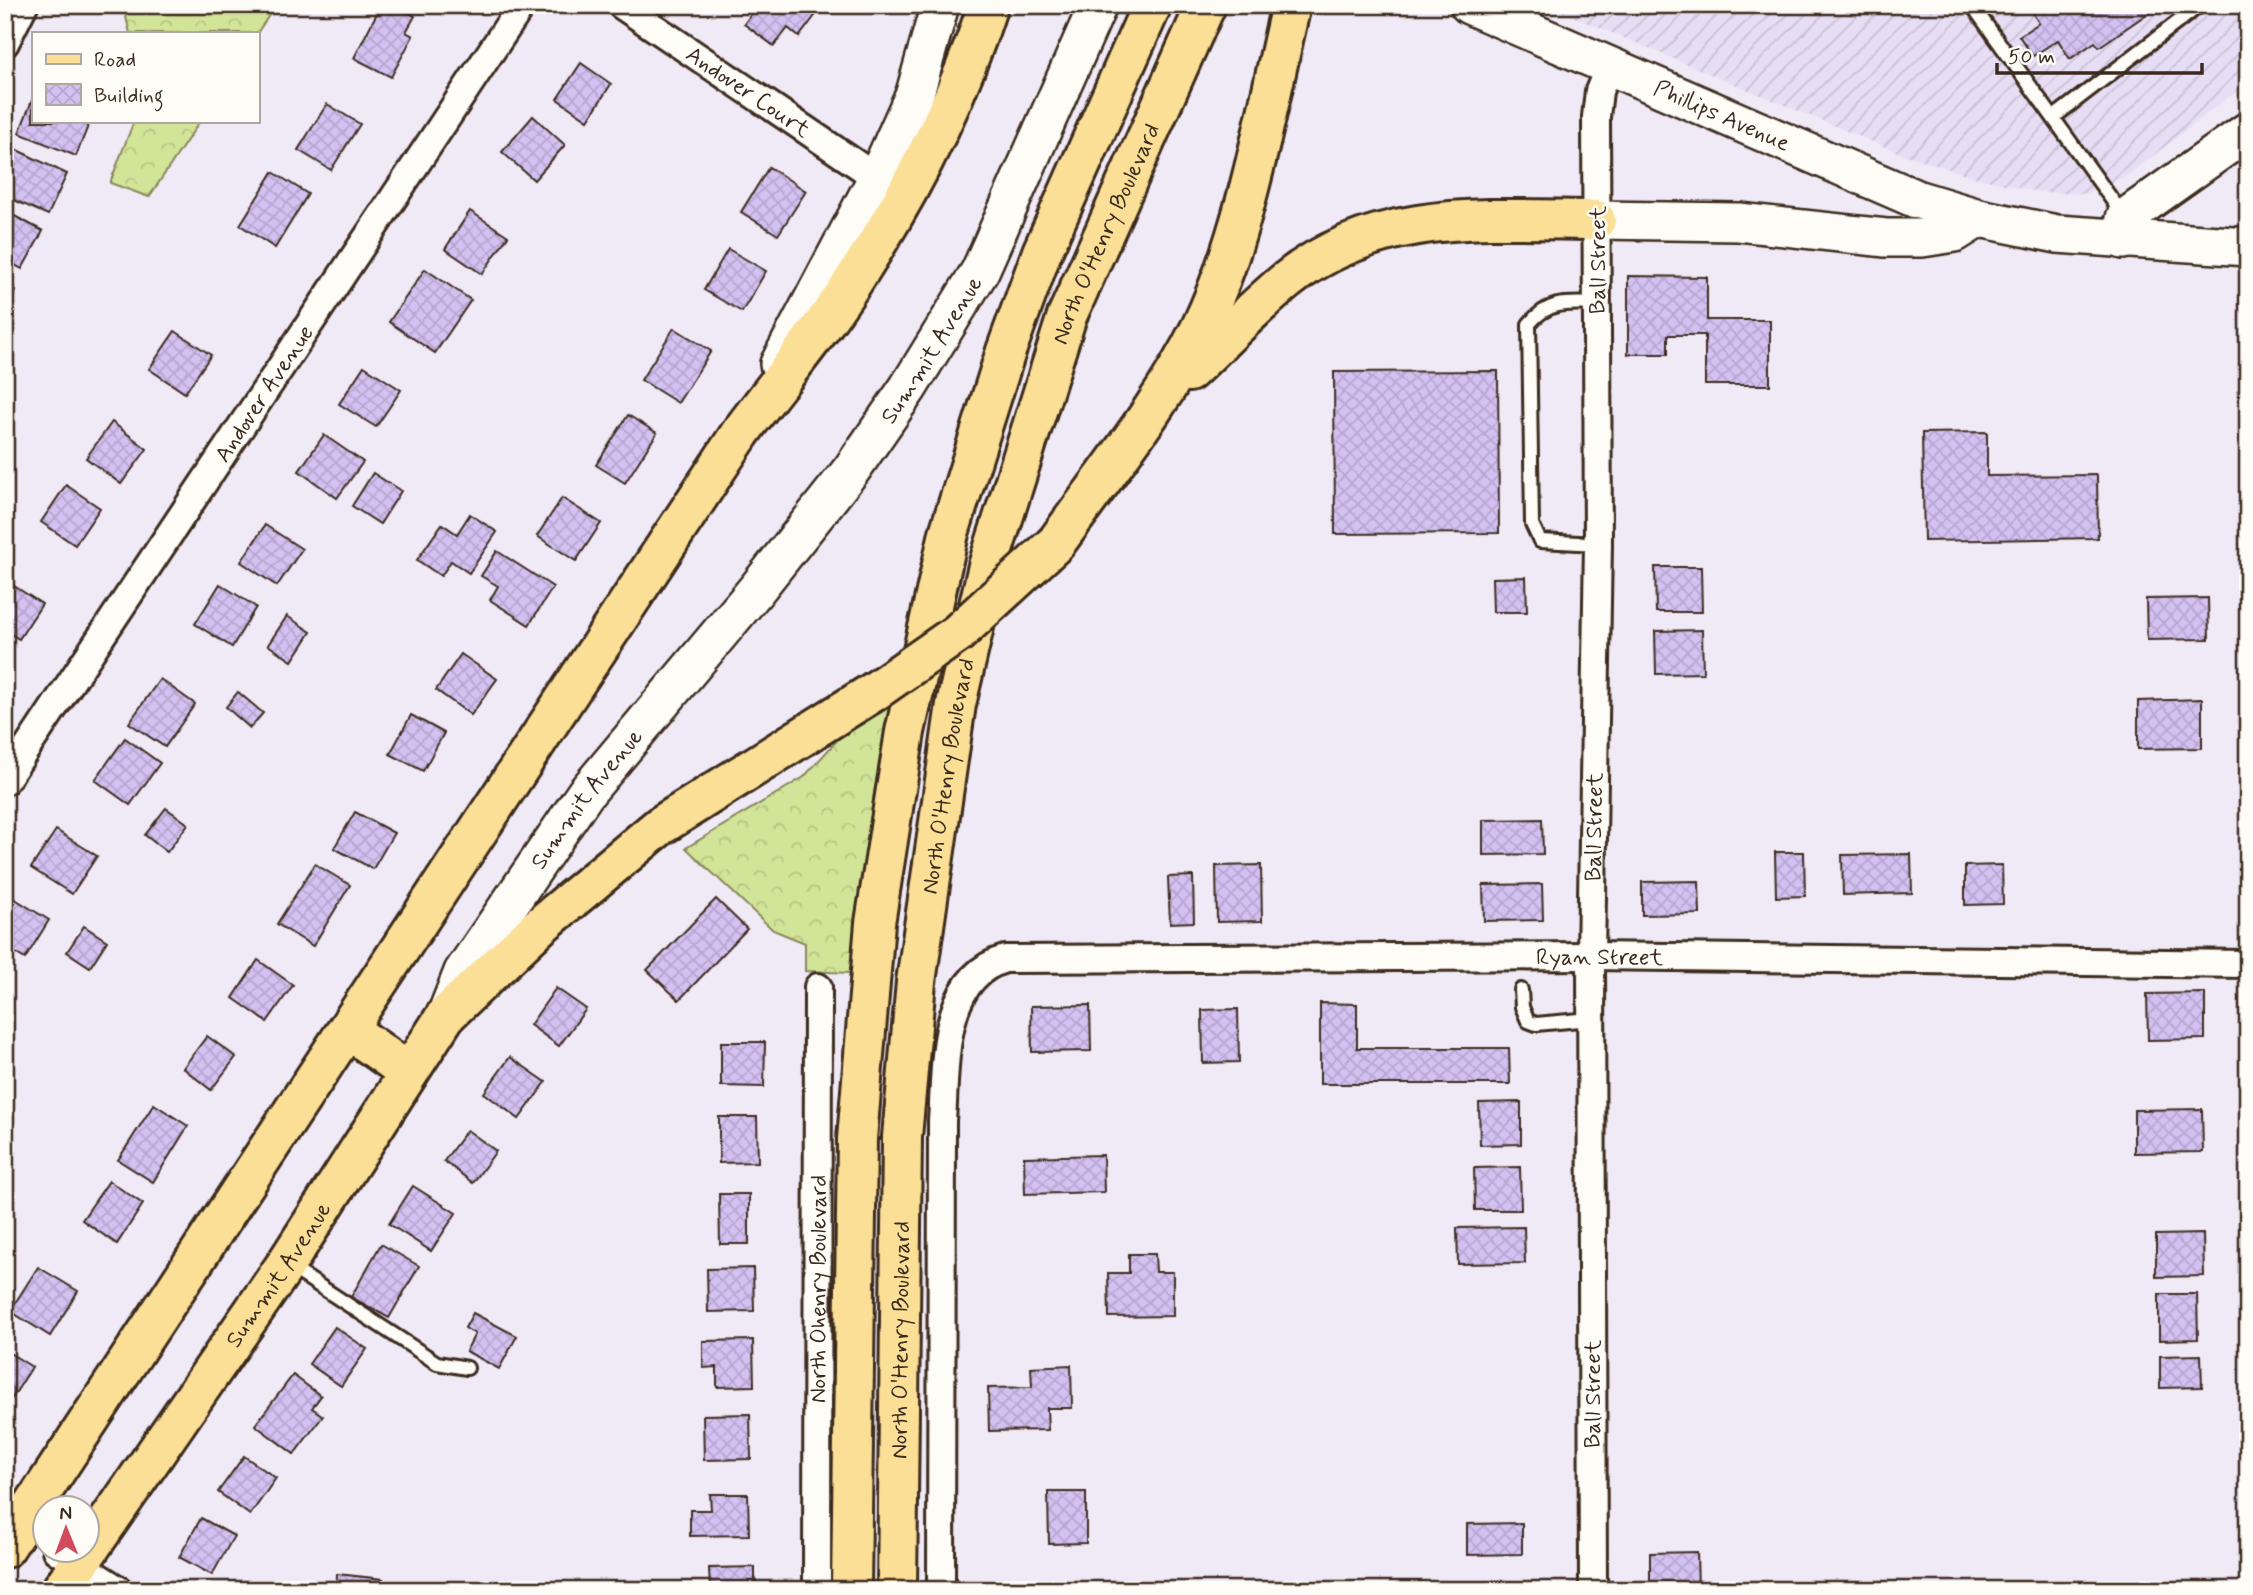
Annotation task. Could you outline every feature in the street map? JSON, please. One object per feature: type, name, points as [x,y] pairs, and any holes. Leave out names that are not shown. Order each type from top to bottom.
[{"type":"main road","points":[[741,432],[877,178],[915,93],[940,5]]},
{"type":"main road","points":[[24,1539],[349,1030],[741,432],[864,265],[915,176],[978,37],[988,5]]},
{"type":"main road","name":"Summit Avenue","points":[[65,1568],[286,1264],[446,1015],[463,972],[585,794],[764,580],[852,469],[908,388],[980,271],[1098,5]]},
{"type":"main road","name":"North O'Henry Boulevard","points":[[850,1590],[857,1139],[875,923],[905,732],[949,533],[1006,351],[1042,252],[1152,5]]},
{"type":"main road","name":"North O'Henry Boulevard","points":[[897,1590],[902,1137],[916,982],[956,704],[988,566],[1067,316],[1206,5]]},
{"type":"main road","points":[[446,1015],[541,925],[660,826],[875,691],[958,633],[1056,543],[1153,408],[1201,327],[1239,224],[1292,5]]},
{"type":"main road","name":"Phillips Avenue","points":[[1469,5],[1885,188],[1979,218],[2057,234],[2124,229],[2248,247]]},
{"type":"main road","points":[[2124,229],[2248,131]]},
{"type":"main road","points":[[1153,408],[1288,280],[1340,249],[1383,231],[1424,222],[1460,219],[1596,219],[1739,222],[1886,238],[1923,238],[1955,233],[1979,218]]},
{"type":"main road","points":[[349,1030],[408,1072]]},
{"type":"street","points":[[5,43],[24,5]]},
{"type":"street","name":"Andover Avenue","points":[[5,781],[522,5]]},
{"type":"street","name":"Andover Court","points":[[621,5],[877,178]]},
{"type":"street","name":"Ball Street","points":[[1592,1590],[1591,956],[1598,544],[1596,117],[1599,91],[1609,67]]},
{"type":"street","name":"Ryan Street","points":[[941,1590],[942,1121],[948,1044],[962,991],[971,977],[990,963],[1005,959],[1591,956],[2248,964]]},
{"type":"street","name":"North Ohenry Boulevard","points":[[817,1590],[818,987]]},
{"type":"street","points":[[65,1568],[120,1590]]},
{"type":"lane","points":[[1972,5],[2054,117],[2124,229]]},
{"type":"lane","points":[[2054,117],[2200,5]]},
{"type":"lane","points":[[1597,304],[1569,303],[1542,309],[1529,324],[1529,351],[1532,524],[1540,541],[1598,544]]},
{"type":"lane","points":[[1521,990],[1522,1007],[1528,1021],[1536,1024],[1591,1019]]},
{"type":"lane","points":[[286,1264],[437,1363],[467,1368]]},
{"type":"shaded area","points":[[1562,5],[2248,5],[2248,82],[2127,176],[2083,194],[2038,192],[1974,177],[1897,152],[1557,10]]},
{"type":"green space","points":[[123,5],[276,5],[258,32],[130,32]]},
{"type":"green space","points":[[134,122],[199,122],[149,197],[110,183]]},
{"type":"green space","points":[[890,707],[874,793],[850,973],[805,971],[805,943],[773,930],[686,848],[804,777],[840,737]]},
{"type":"building","points":[[381,5],[394,5],[415,16],[406,32],[413,36],[391,77],[354,58]]},
{"type":"building","points":[[425,5],[440,5],[436,12]]},
{"type":"building","points":[[758,5],[823,5],[799,37],[788,28],[774,46],[744,24]]},
{"type":"building","points":[[2027,5],[2160,5],[2099,47],[2095,42],[2070,59],[2058,40],[2033,56],[2019,36],[2039,23]]},
{"type":"building","points":[[581,63],[611,84],[588,120],[557,99]]},
{"type":"building","points":[[32,100],[32,122],[90,122],[76,156],[19,133]]},
{"type":"building","points":[[327,104],[360,124],[331,170],[298,150]]},
{"type":"building","points":[[533,116],[565,145],[534,180],[502,152]]},
{"type":"building","points":[[13,148],[67,174],[48,215],[5,196],[5,164]]},
{"type":"building","points":[[769,167],[806,191],[778,235],[741,212]]},
{"type":"building","points":[[273,172],[308,194],[275,248],[240,225]]},
{"type":"building","points":[[5,211],[43,231],[22,269],[5,260]]},
{"type":"building","points":[[470,211],[508,236],[482,274],[445,249]]},
{"type":"building","points":[[728,249],[766,271],[742,312],[704,290]]},
{"type":"building","points":[[425,269],[471,300],[435,353],[389,322]]},
{"type":"building","points":[[1628,276],[1707,277],[1707,320],[1770,320],[1770,385],[1705,385],[1705,335],[1668,335],[1668,354],[1628,354]]},
{"type":"building","points":[[5,286],[15,291],[5,313]]},
{"type":"building","points":[[674,328],[711,351],[678,403],[641,380]]},
{"type":"building","points":[[175,331],[211,355],[185,393],[149,369]]},
{"type":"building","points":[[364,366],[401,390],[376,427],[339,404]]},
{"type":"building","points":[[1498,371],[1499,533],[1335,534],[1334,372]]},
{"type":"building","points":[[628,415],[657,433],[625,483],[596,465]]},
{"type":"building","points":[[112,422],[147,449],[121,484],[86,458]]},
{"type":"building","points":[[1987,432],[1987,476],[2097,475],[2098,538],[1924,541],[1922,433]]},
{"type":"building","points":[[324,435],[363,462],[337,498],[299,471]]},
{"type":"building","points":[[373,473],[401,491],[380,524],[352,506]]},
{"type":"building","points":[[66,485],[100,508],[75,545],[41,522]]},
{"type":"building","points":[[562,498],[601,523],[576,561],[537,536]]},
{"type":"building","points":[[470,514],[497,532],[469,573],[451,561],[441,576],[417,560],[442,524],[457,534]]},
{"type":"building","points":[[265,525],[302,549],[277,586],[241,562]]},
{"type":"building","points":[[497,551],[553,587],[529,625],[490,600],[498,586],[481,576]]},
{"type":"building","points":[[1655,567],[1701,567],[1702,612],[1656,612]]},
{"type":"building","points":[[1526,577],[1527,612],[1493,612],[1492,578]]},
{"type":"building","points":[[8,582],[42,604],[19,639],[5,630],[5,587]]},
{"type":"building","points":[[220,584],[256,607],[232,647],[195,624]]},
{"type":"building","points":[[2208,598],[2209,639],[2147,640],[2146,599]]},
{"type":"building","points":[[287,616],[311,632],[292,661],[268,645]]},
{"type":"building","points":[[1702,630],[1703,673],[1656,674],[1655,631]]},
{"type":"building","points":[[461,654],[497,679],[471,715],[436,690]]},
{"type":"building","points":[[160,679],[195,704],[165,747],[129,723]]},
{"type":"building","points":[[238,692],[263,713],[250,728],[226,707]]},
{"type":"building","points":[[2202,699],[2202,748],[2138,749],[2138,701]]},
{"type":"building","points":[[411,715],[444,733],[423,771],[390,754]]},
{"type":"building","points":[[125,738],[160,763],[130,805],[95,780]]},
{"type":"building","points":[[166,808],[188,824],[167,852],[145,835]]},
{"type":"building","points":[[355,812],[394,833],[373,869],[334,848]]},
{"type":"building","points":[[1542,819],[1543,854],[1483,855],[1483,820]]},
{"type":"building","points":[[56,830],[97,856],[72,894],[31,868]]},
{"type":"building","points":[[1775,852],[1804,852],[1805,896],[1776,897]]},
{"type":"building","points":[[1911,854],[1912,893],[1843,895],[1842,855]]},
{"type":"building","points":[[315,864],[350,885],[313,946],[277,924]]},
{"type":"building","points":[[1261,865],[1262,921],[1217,922],[1216,866]]},
{"type":"building","points":[[2002,865],[2003,904],[1965,905],[1965,866]]},
{"type":"building","points":[[1193,876],[1194,922],[1170,923],[1168,877]]},
{"type":"building","points":[[1699,881],[1700,914],[1642,915],[1642,882]]},
{"type":"building","points":[[1542,884],[1543,920],[1484,921],[1483,885]]},
{"type":"building","points":[[7,894],[49,920],[25,959],[5,947]]},
{"type":"building","points":[[716,899],[747,929],[679,1000],[647,970]]},
{"type":"building","points":[[84,926],[107,941],[90,967],[67,952]]},
{"type":"building","points":[[258,960],[293,985],[267,1022],[233,998]]},
{"type":"building","points":[[556,988],[586,1009],[559,1046],[530,1025]]},
{"type":"building","points":[[2205,993],[2205,1039],[2148,1040],[2147,994]]},
{"type":"building","points":[[1320,1003],[1357,1004],[1357,1048],[1509,1048],[1510,1084],[1320,1084]]},
{"type":"building","points":[[1090,1005],[1091,1051],[1032,1052],[1031,1006]]},
{"type":"building","points":[[1238,1009],[1239,1062],[1203,1063],[1202,1010]]},
{"type":"building","points":[[207,1036],[236,1057],[211,1090],[183,1068]]},
{"type":"building","points":[[721,1042],[765,1042],[764,1087],[721,1086]]},
{"type":"building","points":[[510,1057],[546,1082],[519,1119],[484,1093]]},
{"type":"building","points":[[1521,1102],[1521,1144],[1480,1145],[1479,1103]]},
{"type":"building","points":[[154,1104],[188,1126],[153,1182],[118,1160]]},
{"type":"building","points":[[2202,1109],[2203,1152],[2134,1153],[2134,1110]]},
{"type":"building","points":[[719,1117],[757,1117],[758,1162],[719,1163]]},
{"type":"building","points":[[467,1130],[496,1151],[473,1183],[444,1161]]},
{"type":"building","points":[[1103,1155],[1104,1192],[1025,1194],[1024,1157]]},
{"type":"building","points":[[1520,1167],[1521,1210],[1475,1210],[1474,1168]]},
{"type":"building","points":[[109,1181],[143,1204],[117,1244],[82,1220]]},
{"type":"building","points":[[413,1186],[456,1213],[431,1251],[389,1224]]},
{"type":"building","points":[[719,1194],[749,1194],[749,1244],[720,1244]]},
{"type":"building","points":[[1524,1227],[1525,1263],[1458,1264],[1457,1228]]},
{"type":"building","points":[[2203,1234],[2204,1276],[2156,1277],[2156,1235]]},
{"type":"building","points":[[381,1244],[419,1266],[389,1318],[351,1297]]},
{"type":"building","points":[[1129,1254],[1155,1254],[1156,1272],[1173,1272],[1173,1316],[1109,1317],[1108,1273],[1129,1273]]},
{"type":"building","points":[[38,1267],[78,1291],[50,1336],[10,1311]]},
{"type":"building","points":[[753,1268],[754,1311],[708,1312],[707,1269]]},
{"type":"building","points":[[2159,1294],[2197,1294],[2198,1339],[2159,1340]]},
{"type":"building","points":[[473,1313],[517,1336],[499,1369],[466,1351],[475,1334],[465,1328]]},
{"type":"building","points":[[335,1327],[367,1349],[341,1386],[309,1364]]},
{"type":"building","points":[[753,1340],[754,1386],[717,1387],[717,1367],[703,1368],[703,1341]]},
{"type":"building","points":[[5,1350],[32,1367],[9,1403],[5,1401]]},
{"type":"building","points":[[2201,1355],[2202,1387],[2160,1388],[2160,1356]]},
{"type":"building","points":[[1071,1365],[1072,1408],[1047,1408],[1048,1430],[989,1431],[988,1388],[1032,1387],[1031,1367]]},
{"type":"building","points":[[293,1375],[321,1396],[312,1408],[323,1416],[294,1454],[255,1425]]},
{"type":"building","points":[[750,1414],[751,1459],[704,1460],[703,1415]]},
{"type":"building","points":[[244,1456],[276,1478],[250,1515],[218,1492]]},
{"type":"building","points":[[1048,1492],[1086,1492],[1086,1543],[1049,1544]]},
{"type":"building","points":[[710,1494],[748,1494],[749,1535],[690,1536],[690,1510],[711,1510]]},
{"type":"building","points":[[201,1518],[234,1536],[212,1575],[179,1557]]},
{"type":"building","points":[[1522,1523],[1522,1554],[1467,1555],[1467,1524]]},
{"type":"building","points":[[1697,1552],[1698,1590],[1650,1590],[1650,1553]]},
{"type":"building","points":[[755,1567],[755,1590],[710,1590],[709,1568]]},
{"type":"building","points":[[337,1574],[383,1579],[382,1590],[336,1590]]}]
